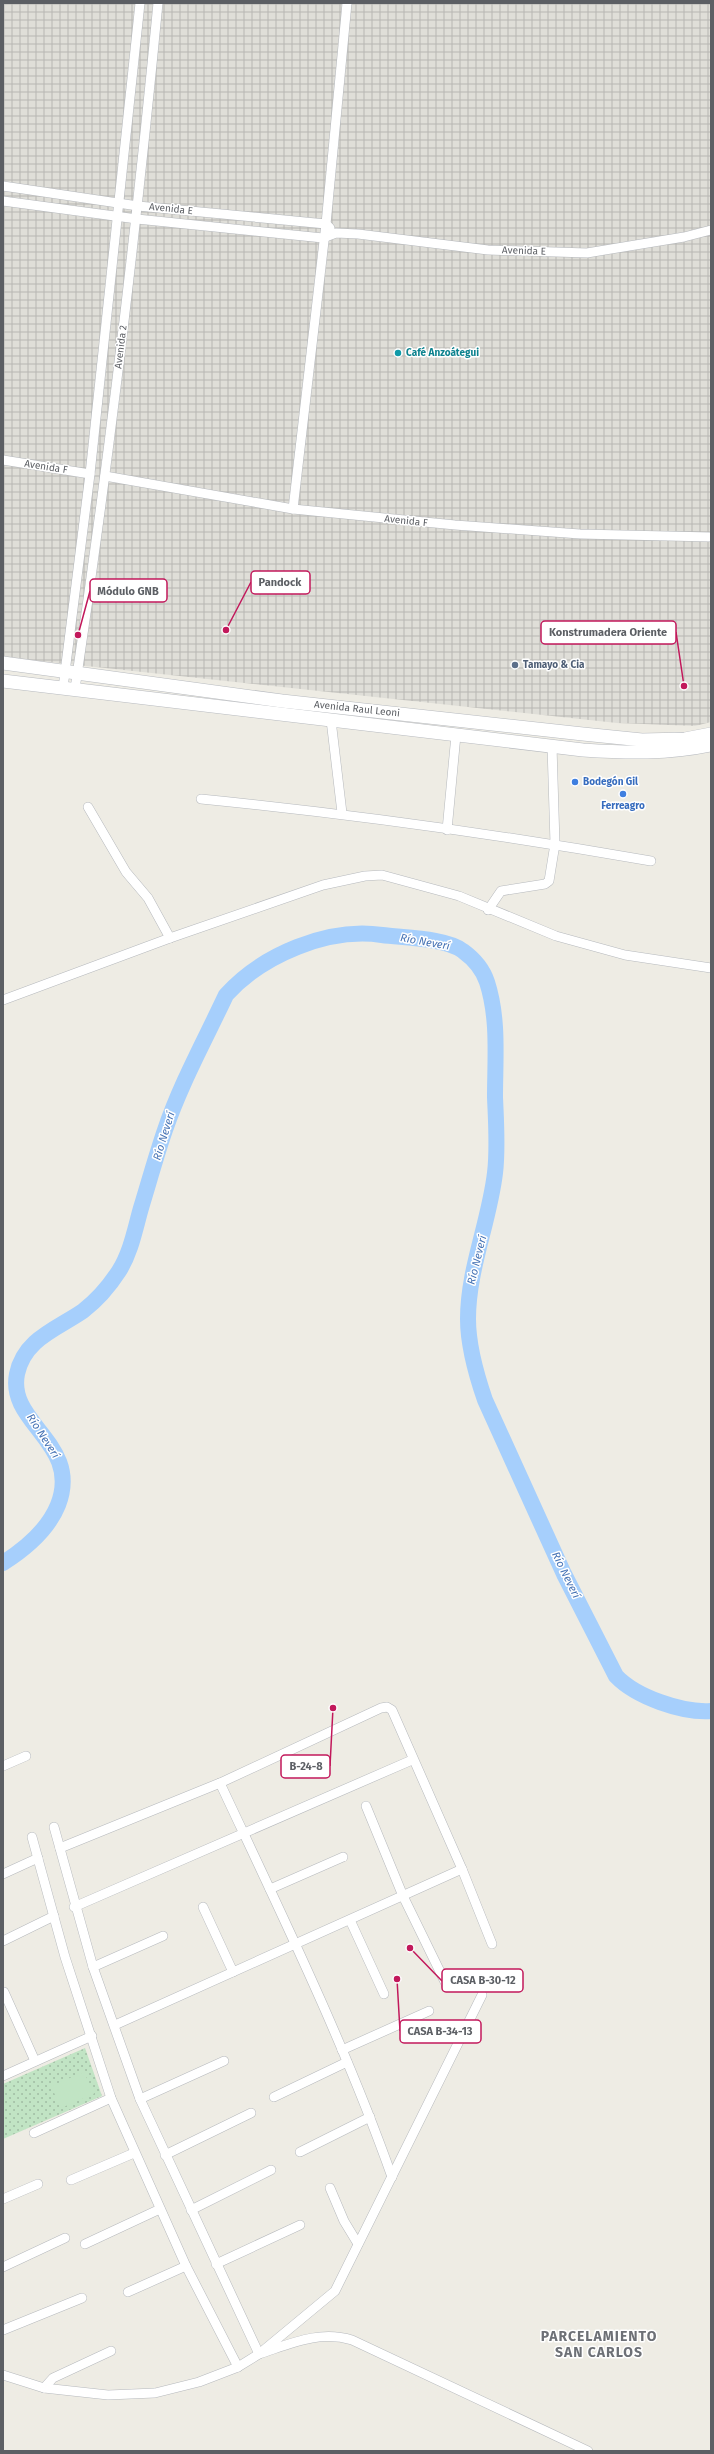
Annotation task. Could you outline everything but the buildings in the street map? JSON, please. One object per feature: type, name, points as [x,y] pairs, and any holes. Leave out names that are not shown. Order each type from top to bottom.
[{"type":"main road","name":"Avenida Raul Leoni","points":[[3,663],[71,671],[282,701],[642,740],[685,739],[711,734]]},
{"type":"main road","name":"Avenida Raul Leoni","points":[[3,681],[456,735],[634,754],[683,751],[711,745]]},
{"type":"street","name":"Avenida 2","points":[[69,689],[90,474],[119,216],[140,3]]},
{"type":"street","name":"Avenida 2","points":[[69,689],[105,476],[138,206],[158,3]]},
{"type":"street","points":[[293,509],[323,238],[326,224],[347,3]]},
{"type":"street","name":"Avenida E","points":[[3,186],[138,206],[326,224]]},
{"type":"street","name":"Avenida E","points":[[3,200],[136,219],[323,238],[336,233],[386,236],[488,250],[587,253],[684,237],[711,230]]},
{"type":"street","points":[[326,224],[336,233]]},
{"type":"street","name":"Avenida F","points":[[3,460],[90,474]]},
{"type":"street","name":"Avenida F","points":[[105,476],[293,509],[455,525],[580,534],[711,536]]},
{"type":"street","points":[[331,720],[342,813]]},
{"type":"street","points":[[447,830],[456,735]]},
{"type":"street","points":[[488,910],[502,891],[545,884],[549,881],[555,844],[552,746]]},
{"type":"street","points":[[201,799],[342,813],[447,830],[555,844],[651,861]]},
{"type":"street","points":[[88,807],[126,872],[148,898],[170,938]]},
{"type":"street","points":[[3,1000],[170,938],[323,885],[364,876],[382,876],[459,896],[488,910],[556,936],[625,955],[711,968]]},
{"type":"street","points":[[60,1848],[220,1783],[381,1708],[387,1707],[392,1710],[412,1760],[462,1869],[492,1944]]},
{"type":"street","points":[[3,1766],[26,1756]]},
{"type":"street","points":[[74,1907],[412,1760]]},
{"type":"street","points":[[220,1783],[270,1889],[342,2050],[370,2117],[392,2177]]},
{"type":"street","points":[[366,1806],[404,1896],[447,1986]]},
{"type":"street","points":[[54,1827],[74,1907],[92,1967],[115,2024],[140,2099],[259,2354]]},
{"type":"street","points":[[32,1837],[65,1957],[111,2098],[134,2153],[186,2266],[238,2367]]},
{"type":"street","points":[[270,1889],[343,1857]]},
{"type":"street","points":[[3,1874],[38,1858]]},
{"type":"street","points":[[115,2024],[462,1869]]},
{"type":"street","points":[[203,1907],[233,1972]]},
{"type":"street","points":[[3,1941],[54,1916]]},
{"type":"street","points":[[350,1920],[384,1994]]},
{"type":"street","points":[[92,1967],[163,1936]]},
{"type":"street","points":[[4,1992],[35,2061]]},
{"type":"street","points":[[3,2375],[44,2388],[108,2395],[155,2393],[199,2382],[238,2367],[259,2354],[335,2290],[375,2207],[392,2177],[482,1995]]},
{"type":"street","points":[[342,2050],[429,2011]]},
{"type":"street","points":[[3,2076],[92,2036]]},
{"type":"street","points":[[140,2099],[224,2061]]},
{"type":"street","points":[[274,2097],[347,2062]]},
{"type":"street","points":[[34,2133],[111,2098]]},
{"type":"street","points":[[165,2155],[251,2113]]},
{"type":"street","points":[[300,2152],[370,2117]]},
{"type":"street","points":[[71,2180],[134,2153]]},
{"type":"street","points":[[191,2210],[271,2170]]},
{"type":"street","points":[[3,2199],[38,2184]]},
{"type":"street","points":[[330,2188],[344,2222],[358,2244]]},
{"type":"street","points":[[85,2244],[160,2209]]},
{"type":"street","points":[[216,2264],[300,2226]]},
{"type":"street","points":[[3,2267],[65,2238]]},
{"type":"street","points":[[128,2292],[186,2266]]},
{"type":"street","points":[[3,2330],[82,2298]]},
{"type":"street","points":[[259,2354],[318,2336],[337,2336],[352,2340],[588,2451]]},
{"type":"street","points":[[44,2388],[53,2378],[111,2352]]},
{"type":"shaded area","points":[[3,3],[711,3],[711,722],[695,726],[617,723],[3,657]]},
{"type":"green space","points":[[85,2048],[102,2096],[3,2139],[3,2084]]},
{"type":"green space","points":[[84,2072],[94,2094],[61,2108],[51,2086]]},
{"type":"waterway","name":"Río Neverí","points":[[3,1563],[19,1552],[42,1531],[54,1514],[58,1505],[63,1484],[60,1465],[53,1449],[23,1407],[17,1391],[17,1374],[21,1362],[34,1343],[83,1311],[93,1302],[111,1282],[123,1264],[127,1256],[171,1113],[226,995],[241,981],[277,956],[318,940],[340,935],[361,934],[413,938],[446,943],[467,954],[478,965],[483,973],[491,996],[495,1025],[496,1164],[492,1192],[471,1282],[468,1319],[469,1339],[473,1360],[485,1400],[564,1574],[616,1676],[635,1691],[660,1702],[687,1709],[711,1711]]},
{"type":"place","name":"Café Anzoátegui","points":[[398,353]]},
{"type":"place","name":"Pandock","points":[[226,630]]},
{"type":"place","name":"Módulo GNB","points":[[78,635]]},
{"type":"place","name":"Tamayo & Cia","points":[[515,665]]},
{"type":"place","name":"Konstrumadera Oriente","points":[[684,686]]},
{"type":"place","name":"Bodegón Gil","points":[[575,782]]},
{"type":"place","name":"Ferreagro","points":[[623,794]]},
{"type":"place","name":"B-24-8","points":[[333,1708]]},
{"type":"place","name":"CASA B-30-12","points":[[410,1948]]},
{"type":"place","name":"CASA B-34-13","points":[[397,1979]]},
{"type":"district","name":"PARCELAMIENTO SAN CARLOS","points":[[599,2344]]}]
